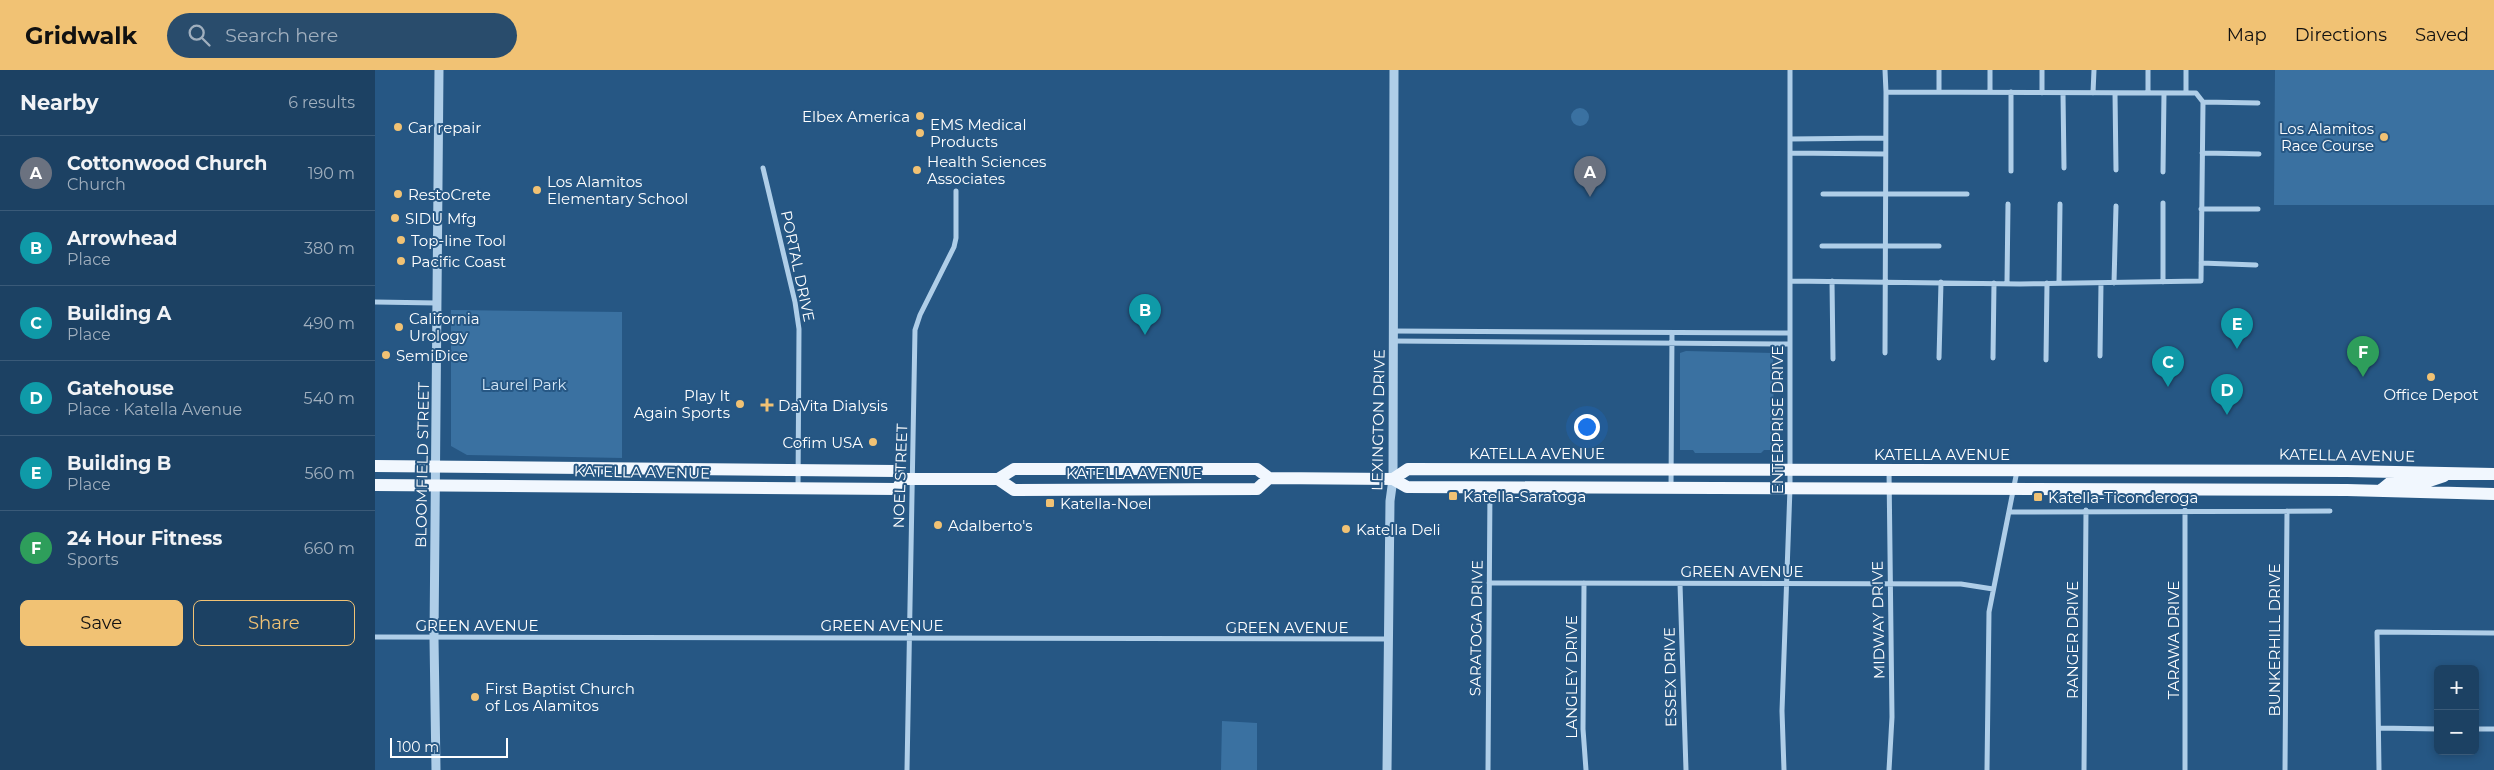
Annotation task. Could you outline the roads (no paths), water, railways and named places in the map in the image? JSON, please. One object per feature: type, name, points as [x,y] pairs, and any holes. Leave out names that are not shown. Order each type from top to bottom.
[{"type":"main road","name":"KATELLA AVENUE","points":[[375,466],[895,471],[907,479],[999,479],[1014,469],[1257,469],[1269,478],[1393,479],[1407,487],[2380,491],[2494,494]]},
{"type":"main road","name":"KATELLA AVENUE","points":[[1393,479],[1408,469],[2017,470],[2494,474]]},
{"type":"main road","points":[[2380,491],[2391,482],[2423,483],[2451,473]]},
{"type":"main road","name":"KATELLA AVENUE","points":[[999,479],[1014,490],[1023,490],[1257,489],[1269,478]]},
{"type":"main road","name":"KATELLA AVENUE","points":[[375,485],[897,490],[907,479]]},
{"type":"street","name":"BLOOMFIELD STREET","points":[[436,770],[434,638],[439,70]]},
{"type":"street","name":"LEXINGTON DRIVE","points":[[1387,770],[1390,501],[1393,479],[1394,70]]},
{"type":"street","name":"ENTERPRISE DRIVE","points":[[1784,770],[1782,711],[1790,488],[1790,70]]},
{"type":"street","points":[[1885,70],[1885,353]]},
{"type":"street","points":[[1939,70],[1939,92]]},
{"type":"street","points":[[1990,70],[1990,92]]},
{"type":"street","points":[[2042,70],[2042,93]]},
{"type":"street","points":[[2093,93],[2094,70]]},
{"type":"street","points":[[2148,70],[2148,93]]},
{"type":"street","points":[[2186,70],[2186,93]]},
{"type":"street","points":[[1790,281],[2047,284],[2201,282],[2203,102],[2196,93],[1886,92]]},
{"type":"street","points":[[2011,92],[2011,171]]},
{"type":"street","points":[[2063,93],[2064,168]]},
{"type":"street","points":[[2115,93],[2116,170]]},
{"type":"street","points":[[2163,93],[2163,172]]},
{"type":"street","points":[[2203,102],[2258,103]]},
{"type":"street","points":[[1790,139],[1885,138]]},
{"type":"street","points":[[1790,153],[1885,154]]},
{"type":"street","points":[[2202,153],[2259,154]]},
{"type":"street","name":"PORTAL DRIVE","points":[[763,168],[795,302],[799,329],[798,490]]},
{"type":"street","name":"NOEL STREET","points":[[907,770],[910,637],[907,479],[914,440],[915,330],[920,315],[954,247],[956,191]]},
{"type":"street","points":[[1823,194],[1967,194]]},
{"type":"street","points":[[2163,203],[2163,282]]},
{"type":"street","points":[[2007,283],[2008,204]]},
{"type":"street","points":[[2059,283],[2060,204]]},
{"type":"street","points":[[2115,283],[2116,206]]},
{"type":"street","points":[[2201,209],[2258,208]]},
{"type":"street","points":[[1822,246],[1939,246]]},
{"type":"street","points":[[2201,263],[2255,264]]},
{"type":"street","points":[[1832,281],[1833,359]]},
{"type":"street","points":[[1939,358],[1941,282]]},
{"type":"street","points":[[1993,358],[1994,283]]},
{"type":"street","points":[[2100,356],[2101,283]]},
{"type":"street","points":[[2046,360],[2047,284]]},
{"type":"street","points":[[375,302],[437,303]]},
{"type":"street","points":[[1393,331],[1789,333]]},
{"type":"street","points":[[1671,487],[1673,333]]},
{"type":"street","points":[[1392,341],[1789,344]]},
{"type":"street","name":"MIDWAY DRIVE","points":[[1889,470],[1892,717],[1889,770]]},
{"type":"street","points":[[1987,770],[1989,612],[2015,489],[2017,470]]},
{"type":"street","name":"SARATOGA DRIVE","points":[[1488,770],[1490,486]]},
{"type":"street","points":[[2010,512],[2085,510],[2330,511]]},
{"type":"street","name":"RANGER DRIVE","points":[[2084,770],[2085,510]]},
{"type":"street","name":"TARAWA DRIVE","points":[[2185,510],[2185,770]]},
{"type":"street","name":"BUNKERHILL DRIVE","points":[[2285,770],[2287,510]]},
{"type":"street","name":"GREEN AVENUE","points":[[1489,583],[1961,584],[1993,589]]},
{"type":"street","name":"LANGLEY DRIVE","points":[[1584,583],[1583,729],[1586,770]]},
{"type":"street","name":"ESSEX DRIVE","points":[[1680,584],[1685,770]]},
{"type":"street","points":[[2379,770],[2377,632],[2494,633]]},
{"type":"street","name":"GREEN AVENUE","points":[[375,637],[1388,639]]},
{"type":"street","points":[[2379,728],[2434,729]]},
{"type":"street","points":[[2479,729],[2494,729]]},
{"type":"place","name":"Elbex America","points":[[920,116]]},
{"type":"place","name":"Car repair","points":[[398,127]]},
{"type":"place","name":"EMS Medical Products","points":[[920,133]]},
{"type":"place","name":"Los Alamitos Race Course","points":[[2384,137]]},
{"type":"place","name":"Health Sciences Associates","points":[[917,170]]},
{"type":"place","name":"Los Alamitos Elementary School","points":[[537,190]]},
{"type":"place","name":"RestoCrete","points":[[398,194]]},
{"type":"place","name":"Cottonwood Church","points":[[1590,197]]},
{"type":"place","name":"SIDU Mfg","points":[[395,218]]},
{"type":"place","name":"Top-line Tool","points":[[401,240]]},
{"type":"place","name":"Pacific Coast","points":[[401,261]]},
{"type":"place","name":"California Urology","points":[[399,327]]},
{"type":"place","name":"Arrowhead","points":[[1145,335]]},
{"type":"place","name":"Building B","points":[[2237,349]]},
{"type":"place","name":"SemiDice","points":[[386,355]]},
{"type":"place","name":"24 Hour Fitness","points":[[2363,377]]},
{"type":"place","name":"Office Depot","points":[[2431,377]]},
{"type":"place","name":"Building A","points":[[2168,387]]},
{"type":"place","name":"Play It Again Sports","points":[[740,404]]},
{"type":"place","name":"DaVita Dialysis","points":[[767,405]]},
{"type":"place","name":"Gatehouse","points":[[2227,415]]},
{"type":"place","name":"Cofim USA","points":[[873,442]]},
{"type":"place","name":"Katella-Saratoga","points":[[1453,496]]},
{"type":"place","name":"Katella-Ticonderoga","points":[[2038,497]]},
{"type":"place","name":"Katella-Noel","points":[[1050,503]]},
{"type":"place","name":"Adalberto's","points":[[938,525]]},
{"type":"place","name":"Katella Deli","points":[[1346,529]]},
{"type":"place","name":"First Baptist Church of Los Alamitos","points":[[475,697]]},
{"type":"park label","name":"Laurel Park","points":[[524,384]]}]
